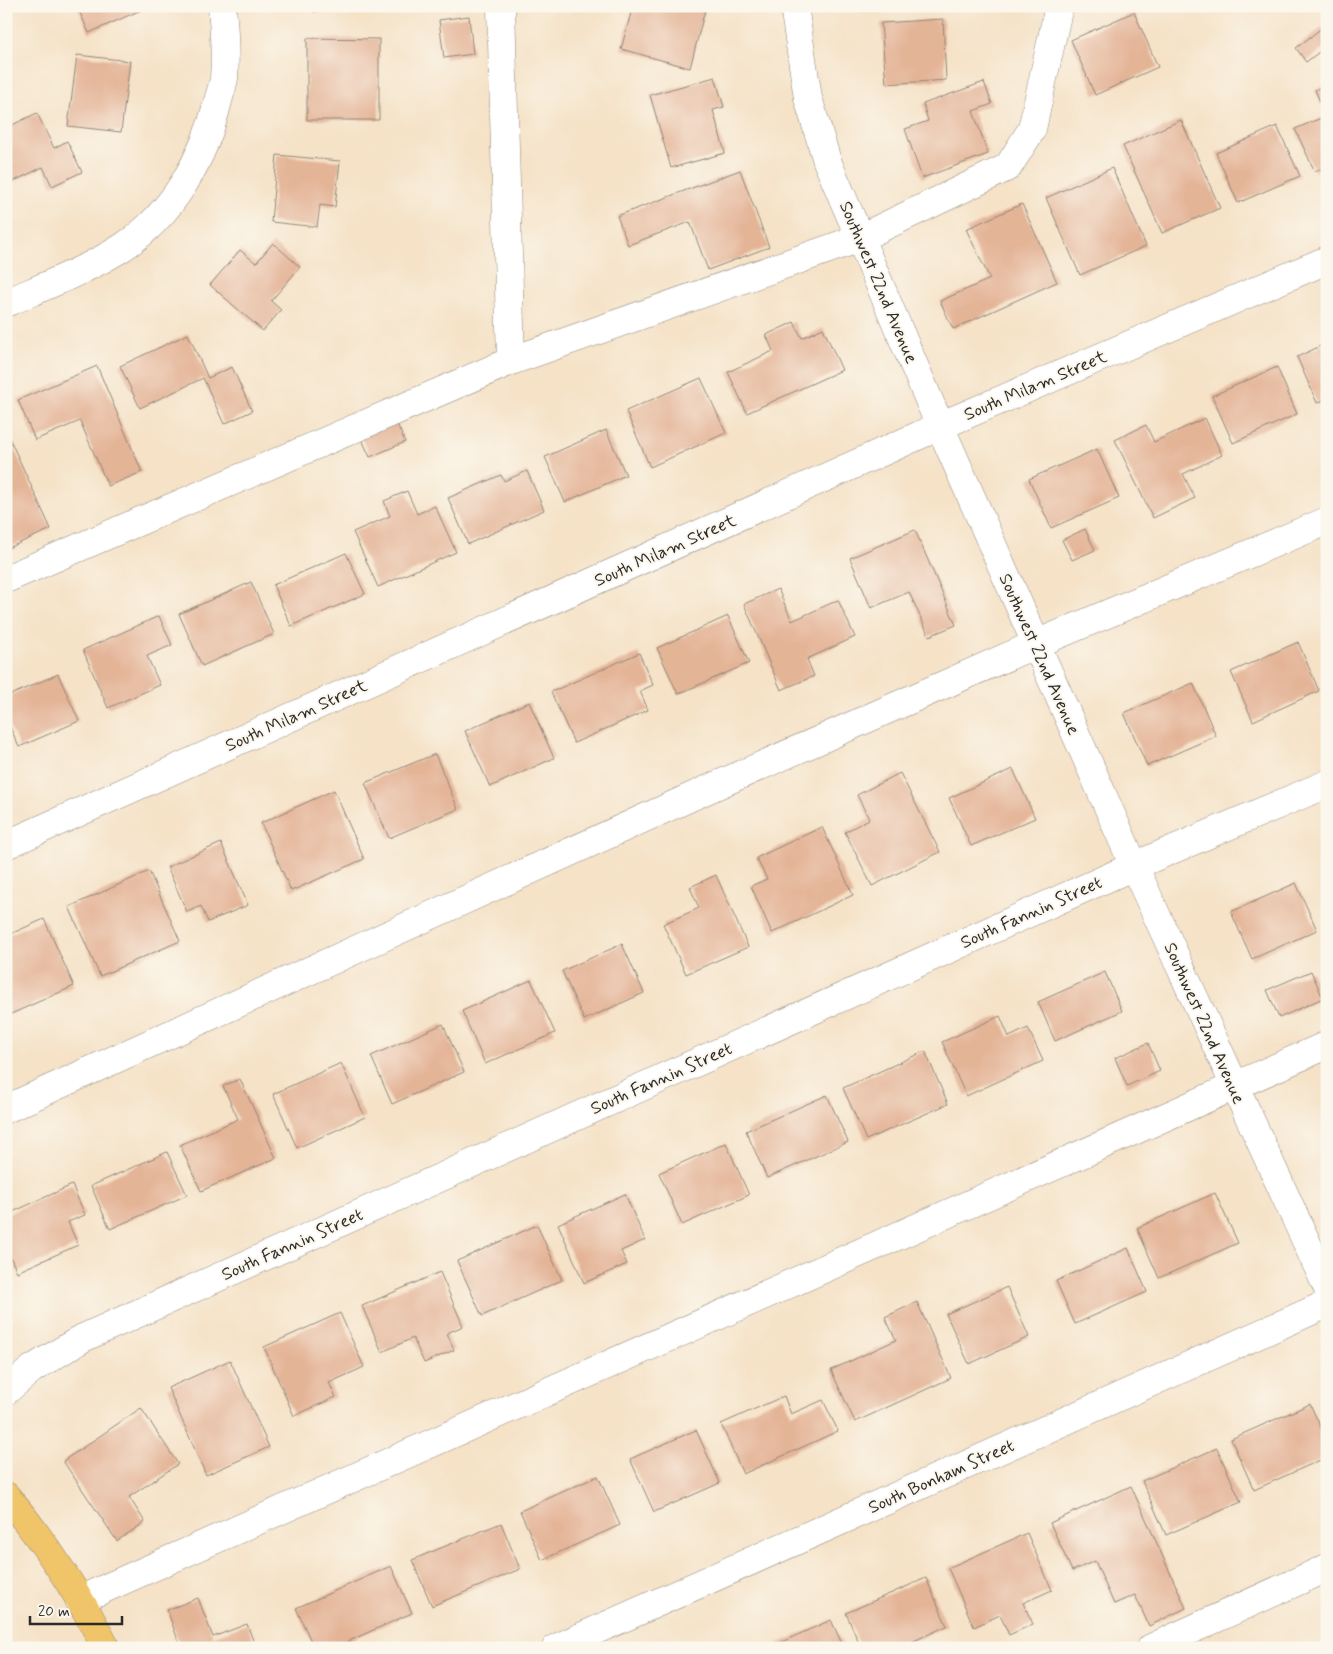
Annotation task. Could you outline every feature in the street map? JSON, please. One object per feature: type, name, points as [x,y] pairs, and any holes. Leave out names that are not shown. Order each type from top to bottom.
[{"type":"main road","points":[[6,1496],[36,1532],[93,1622],[106,1648]]},
{"type":"street","points":[[6,303],[94,264],[124,246],[149,226],[170,203],[197,163],[213,122],[224,79],[222,6]]},
{"type":"street","points":[[501,6],[511,361]]},
{"type":"street","name":"Southwest 22nd Avenue","points":[[794,6],[808,98],[827,161],[940,426],[1134,866],[1327,1287]]},
{"type":"street","points":[[6,578],[511,361],[860,238],[1008,167],[1032,129],[1059,6]]},
{"type":"street","name":"South Milam Street","points":[[6,845],[940,426],[1327,260]]},
{"type":"street","points":[[6,1109],[704,791],[1036,644],[1327,521]]},
{"type":"street","name":"South Fannin Street","points":[[6,1390],[32,1369],[83,1338],[1134,866],[1327,784]]},
{"type":"street","points":[[79,1600],[1327,1045]]},
{"type":"street","name":"South Bonham Street","points":[[556,1648],[1327,1304]]},
{"type":"street","points":[[1151,1648],[1327,1568]]},
{"type":"building","points":[[77,6],[139,6],[141,10],[89,33]]},
{"type":"building","points":[[313,6],[330,6],[330,7],[314,12]]},
{"type":"building","points":[[633,6],[706,6],[690,68],[621,49]]},
{"type":"building","points":[[862,6],[899,6],[899,8],[863,11]]},
{"type":"building","points":[[1134,12],[1158,67],[1095,95],[1071,40]]},
{"type":"building","points":[[469,16],[473,54],[444,58],[439,20]]},
{"type":"building","points":[[943,19],[946,80],[886,84],[881,23]]},
{"type":"building","points":[[1323,27],[1327,31],[1327,46],[1306,62],[1296,48]]},
{"type":"building","points":[[307,38],[379,39],[379,120],[307,120]]},
{"type":"building","points":[[77,55],[130,61],[121,132],[68,126]]},
{"type":"building","points":[[715,77],[724,107],[713,110],[725,153],[671,168],[650,95]]},
{"type":"building","points":[[984,82],[992,104],[973,111],[988,154],[922,178],[905,129],[928,121],[923,104]]},
{"type":"building","points":[[1327,84],[1327,166],[1315,172],[1295,129],[1326,116],[1315,90]]},
{"type":"building","points":[[37,113],[54,148],[67,141],[82,172],[52,186],[43,167],[6,185],[6,130],[11,128],[10,126]]},
{"type":"building","points":[[1181,120],[1220,208],[1162,233],[1123,146]]},
{"type":"building","points":[[1277,126],[1300,176],[1238,203],[1216,153]]},
{"type":"building","points":[[277,155],[340,161],[335,207],[320,205],[317,227],[271,222]]},
{"type":"building","points":[[1112,168],[1146,246],[1080,275],[1046,198]]},
{"type":"building","points":[[740,170],[769,247],[708,270],[690,222],[628,245],[617,216]]},
{"type":"building","points":[[1022,204],[1057,282],[953,329],[940,301],[990,279],[966,229]]},
{"type":"building","points":[[273,243],[300,267],[271,301],[281,310],[263,331],[210,285],[240,250],[256,263]]},
{"type":"building","points":[[794,322],[802,338],[823,328],[842,370],[747,413],[728,372],[773,351],[766,335]]},
{"type":"building","points":[[188,334],[208,378],[232,367],[252,411],[224,424],[203,378],[140,408],[120,366]]},
{"type":"building","points":[[1327,343],[1327,399],[1317,403],[1297,357]]},
{"type":"building","points":[[97,366],[142,472],[108,486],[80,421],[35,440],[18,400]]},
{"type":"building","points":[[1277,367],[1297,414],[1233,443],[1212,396]]},
{"type":"building","points":[[701,378],[726,433],[650,467],[626,411]]},
{"type":"building","points":[[394,417],[405,442],[370,457],[359,433]]},
{"type":"building","points":[[1205,418],[1222,455],[1183,474],[1195,498],[1153,518],[1115,440],[1146,425],[1154,442]]},
{"type":"building","points":[[606,430],[626,475],[565,502],[545,457]]},
{"type":"building","points":[[6,431],[51,529],[6,549]]},
{"type":"building","points":[[1097,449],[1119,498],[1051,528],[1029,479]]},
{"type":"building","points":[[527,471],[544,510],[468,544],[448,498],[501,475],[504,481]]},
{"type":"building","points":[[407,491],[417,514],[435,506],[456,552],[378,587],[353,532],[390,516],[384,501]]},
{"type":"building","points":[[1085,529],[1095,550],[1072,560],[1062,540]]},
{"type":"building","points":[[915,530],[956,625],[929,636],[909,592],[871,608],[850,558]]},
{"type":"building","points":[[346,553],[365,594],[291,626],[273,585]]},
{"type":"building","points":[[251,582],[274,634],[202,666],[179,614]]},
{"type":"building","points":[[778,589],[792,621],[838,600],[855,637],[807,659],[814,676],[781,690],[744,604]]},
{"type":"building","points":[[159,616],[172,645],[147,656],[160,685],[108,708],[83,650]]},
{"type":"building","points":[[728,616],[749,663],[678,694],[657,648]]},
{"type":"building","points":[[1327,637],[1327,651],[1322,639]]},
{"type":"building","points":[[1298,642],[1319,691],[1253,721],[1231,672]]},
{"type":"building","points":[[639,653],[653,685],[640,691],[648,710],[574,743],[551,692]]},
{"type":"building","points":[[58,674],[79,721],[19,747],[6,718],[6,697]]},
{"type":"building","points":[[1193,683],[1216,736],[1147,766],[1124,713]]},
{"type":"building","points":[[529,702],[554,758],[490,787],[465,731]]},
{"type":"building","points":[[435,754],[458,809],[389,838],[365,783]]},
{"type":"building","points":[[1013,769],[1035,818],[971,846],[949,798]]},
{"type":"building","points":[[900,773],[940,852],[872,886],[845,832],[869,819],[857,795]]},
{"type":"building","points":[[334,790],[364,859],[291,891],[261,823]]},
{"type":"building","points":[[822,827],[853,895],[772,933],[751,886],[767,879],[756,858]]},
{"type":"building","points":[[221,843],[248,905],[208,922],[201,906],[187,912],[167,867]]},
{"type":"building","points":[[149,871],[180,941],[100,976],[69,907]]},
{"type":"building","points":[[716,875],[748,947],[686,974],[663,924],[699,908],[690,887]]},
{"type":"building","points":[[1327,877],[1327,890],[1322,879]]},
{"type":"building","points":[[1296,883],[1317,930],[1252,959],[1231,912]]},
{"type":"building","points":[[44,919],[74,986],[11,1014],[6,1005],[6,936]]},
{"type":"building","points":[[622,944],[644,993],[584,1020],[562,971]]},
{"type":"building","points":[[1311,971],[1323,998],[1279,1018],[1267,990]]},
{"type":"building","points":[[1105,972],[1122,1011],[1055,1041],[1038,1002]]},
{"type":"building","points":[[531,980],[555,1033],[485,1064],[462,1011]]},
{"type":"building","points":[[1000,1016],[1009,1037],[1028,1028],[1043,1061],[966,1096],[942,1042]]},
{"type":"building","points":[[443,1024],[464,1072],[392,1104],[371,1056]]},
{"type":"building","points":[[1148,1043],[1160,1071],[1127,1086],[1115,1058]]},
{"type":"building","points":[[925,1051],[948,1104],[866,1140],[843,1088]]},
{"type":"building","points":[[341,1063],[365,1117],[297,1148],[273,1094]]},
{"type":"building","points":[[240,1079],[276,1158],[201,1191],[180,1145],[238,1119],[223,1086]]},
{"type":"building","points":[[827,1095],[848,1142],[767,1178],[746,1131]]},
{"type":"building","points":[[726,1143],[749,1195],[682,1225],[659,1173]]},
{"type":"building","points":[[167,1152],[187,1195],[110,1229],[91,1186]]},
{"type":"building","points":[[72,1185],[85,1215],[68,1222],[78,1245],[17,1272],[6,1247],[6,1215]]},
{"type":"building","points":[[1215,1193],[1238,1243],[1159,1278],[1137,1228]]},
{"type":"building","points":[[625,1194],[645,1240],[621,1251],[627,1264],[584,1283],[558,1224]]},
{"type":"building","points":[[537,1225],[562,1280],[482,1316],[457,1261]]},
{"type":"building","points":[[1128,1248],[1147,1292],[1075,1324],[1056,1281]]},
{"type":"building","points":[[440,1272],[463,1326],[447,1333],[454,1350],[424,1363],[413,1338],[382,1352],[362,1306]]},
{"type":"building","points":[[1007,1287],[1029,1337],[969,1364],[946,1314]]},
{"type":"building","points":[[917,1302],[951,1378],[855,1422],[831,1370],[896,1340],[885,1317]]},
{"type":"building","points":[[340,1313],[364,1367],[329,1383],[336,1397],[294,1416],[264,1347]]},
{"type":"building","points":[[230,1360],[269,1447],[206,1475],[168,1388]]},
{"type":"building","points":[[784,1396],[791,1414],[823,1400],[838,1431],[743,1474],[721,1424]]},
{"type":"building","points":[[1310,1404],[1327,1441],[1327,1457],[1254,1490],[1231,1439]]},
{"type":"building","points":[[141,1408],[178,1464],[129,1497],[145,1522],[117,1541],[63,1461]]},
{"type":"building","points":[[696,1430],[720,1483],[654,1512],[630,1459]]},
{"type":"building","points":[[1217,1448],[1241,1502],[1166,1535],[1142,1481]]},
{"type":"building","points":[[598,1476],[620,1525],[542,1560],[520,1511]]},
{"type":"building","points":[[1131,1486],[1186,1608],[1149,1626],[1135,1595],[1114,1604],[1095,1561],[1072,1571],[1050,1523]]},
{"type":"building","points":[[501,1523],[520,1569],[432,1606],[412,1560]]},
{"type":"building","points":[[1027,1533],[1052,1590],[1023,1603],[1033,1624],[1009,1635],[1000,1615],[974,1627],[948,1568]]},
{"type":"building","points":[[391,1566],[412,1613],[333,1648],[314,1648],[296,1608]]},
{"type":"building","points":[[926,1578],[947,1626],[898,1648],[861,1648],[846,1613]]},
{"type":"building","points":[[198,1598],[213,1637],[247,1624],[256,1648],[181,1648],[167,1610]]},
{"type":"building","points":[[831,1620],[844,1648],[768,1648]]}]
